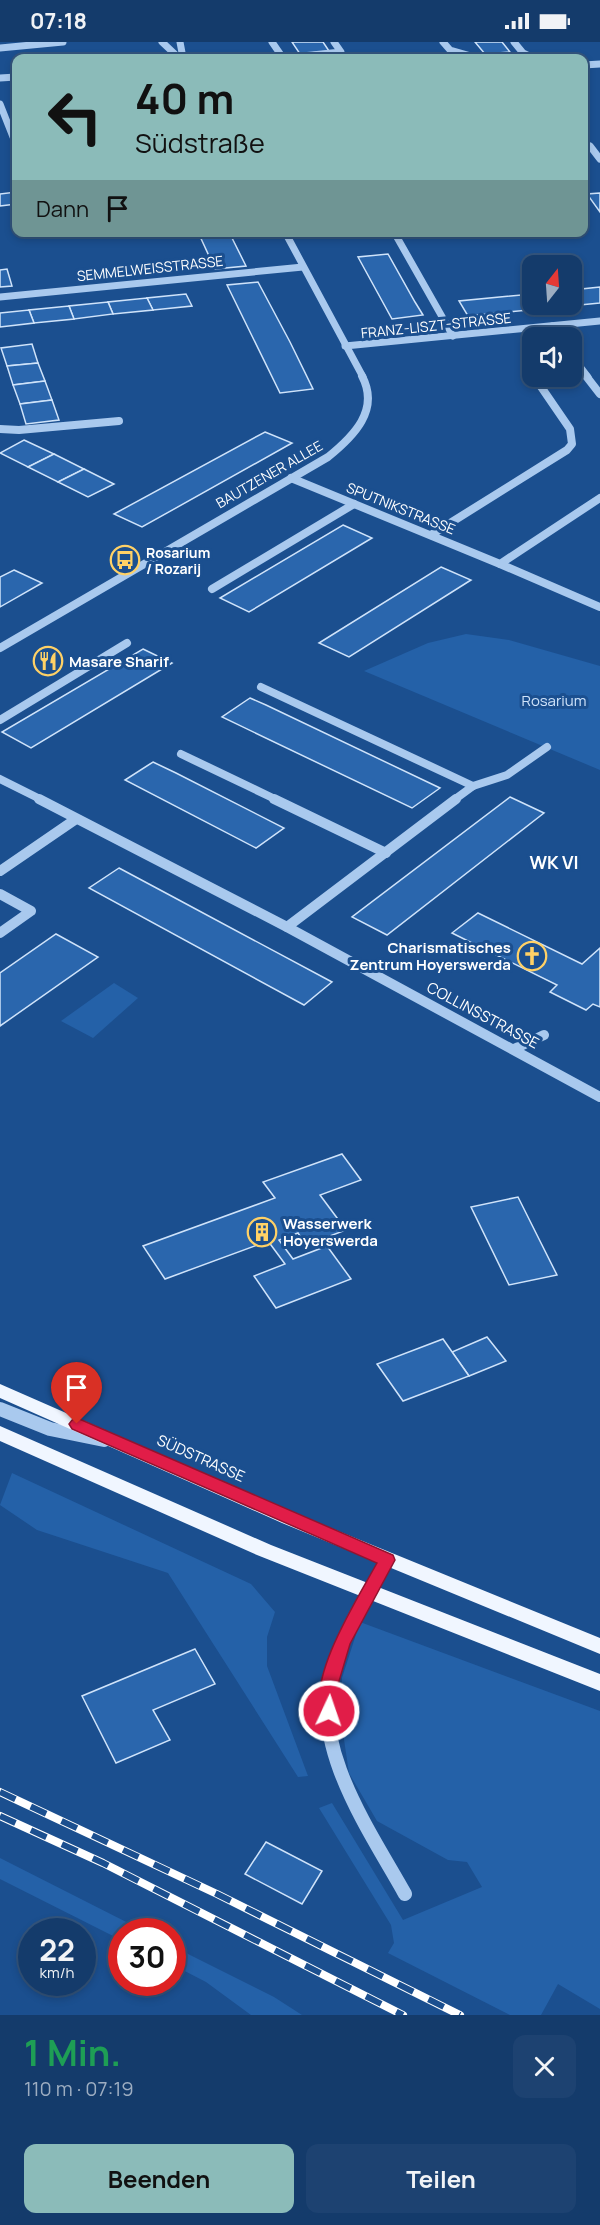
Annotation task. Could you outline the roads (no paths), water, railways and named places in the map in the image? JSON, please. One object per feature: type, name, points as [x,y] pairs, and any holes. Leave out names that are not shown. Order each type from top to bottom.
[{"type":"main road","name":"SÜDSTRASSE","points":[[0,1391],[387,1560],[600,1646]]},
{"type":"main road","points":[[0,1433],[264,1550],[600,1683]]},
{"type":"street","points":[[0,48],[63,42]]},
{"type":"street","points":[[162,42],[176,54]]},
{"type":"street","points":[[322,54],[341,52],[334,42]]},
{"type":"street","points":[[443,42],[450,50],[464,54]]},
{"type":"street","points":[[514,42],[526,54]]},
{"type":"street","points":[[0,104],[12,134]]},
{"type":"street","points":[[590,146],[600,159]]},
{"type":"street","name":"BAUTZENER ALLEE","points":[[0,648],[328,457],[349,441],[365,415],[370,400],[368,387],[288,237]]},
{"type":"street","points":[[397,237],[453,336]]},
{"type":"street","name":"SEMMELWEISSTRASSE","points":[[0,297],[303,267]]},
{"type":"street","name":"FRANZ-LISZT-STRASSE","points":[[345,346],[600,321]]},
{"type":"street","points":[[582,375],[600,394]]},
{"type":"street","points":[[431,535],[567,450],[572,444],[570,429],[541,387]]},
{"type":"street","points":[[0,429],[19,430],[119,421]]},
{"type":"street","name":"SPUTNIKSTRASSE","points":[[291,478],[600,608]]},
{"type":"street","points":[[500,564],[600,498]]},
{"type":"street","points":[[212,589],[354,504]]},
{"type":"street","points":[[0,720],[127,643]]},
{"type":"street","points":[[261,687],[473,786]]},
{"type":"street","points":[[287,927],[473,786],[507,775],[547,747]]},
{"type":"street","points":[[181,754],[386,853]]},
{"type":"street","name":"COLLINSSTRASSE","points":[[0,779],[287,927],[600,1097]]},
{"type":"street","points":[[0,871],[76,819]]},
{"type":"street","points":[[0,894],[31,911],[0,933]]},
{"type":"street","points":[[514,1049],[544,1035]]},
{"type":"street","points":[[0,1409],[42,1427],[81,1437],[116,1441]]},
{"type":"street","points":[[387,1560],[342,1643],[328,1688],[330,1733],[339,1770],[405,1894]]},
{"type":"railway","points":[[0,1792],[217,1894],[460,2015]]},
{"type":"railway","points":[[0,1816],[103,1863],[403,2015]]},
{"type":"place","name":"Rosarium / Rozarij","points":[[125,560]]},
{"type":"place","name":"Masare Sharif","points":[[48,661]]},
{"type":"place","name":"Charismatisches Zentrum Hoyerswerda","points":[[532,956]]},
{"type":"place","name":"Wasserwerk Hoyerswerda","points":[[262,1232]]},
{"type":"district","name":"WK VI","points":[[554,862]]},
{"type":"park label","name":"Rosarium","points":[[554,700]]}]
